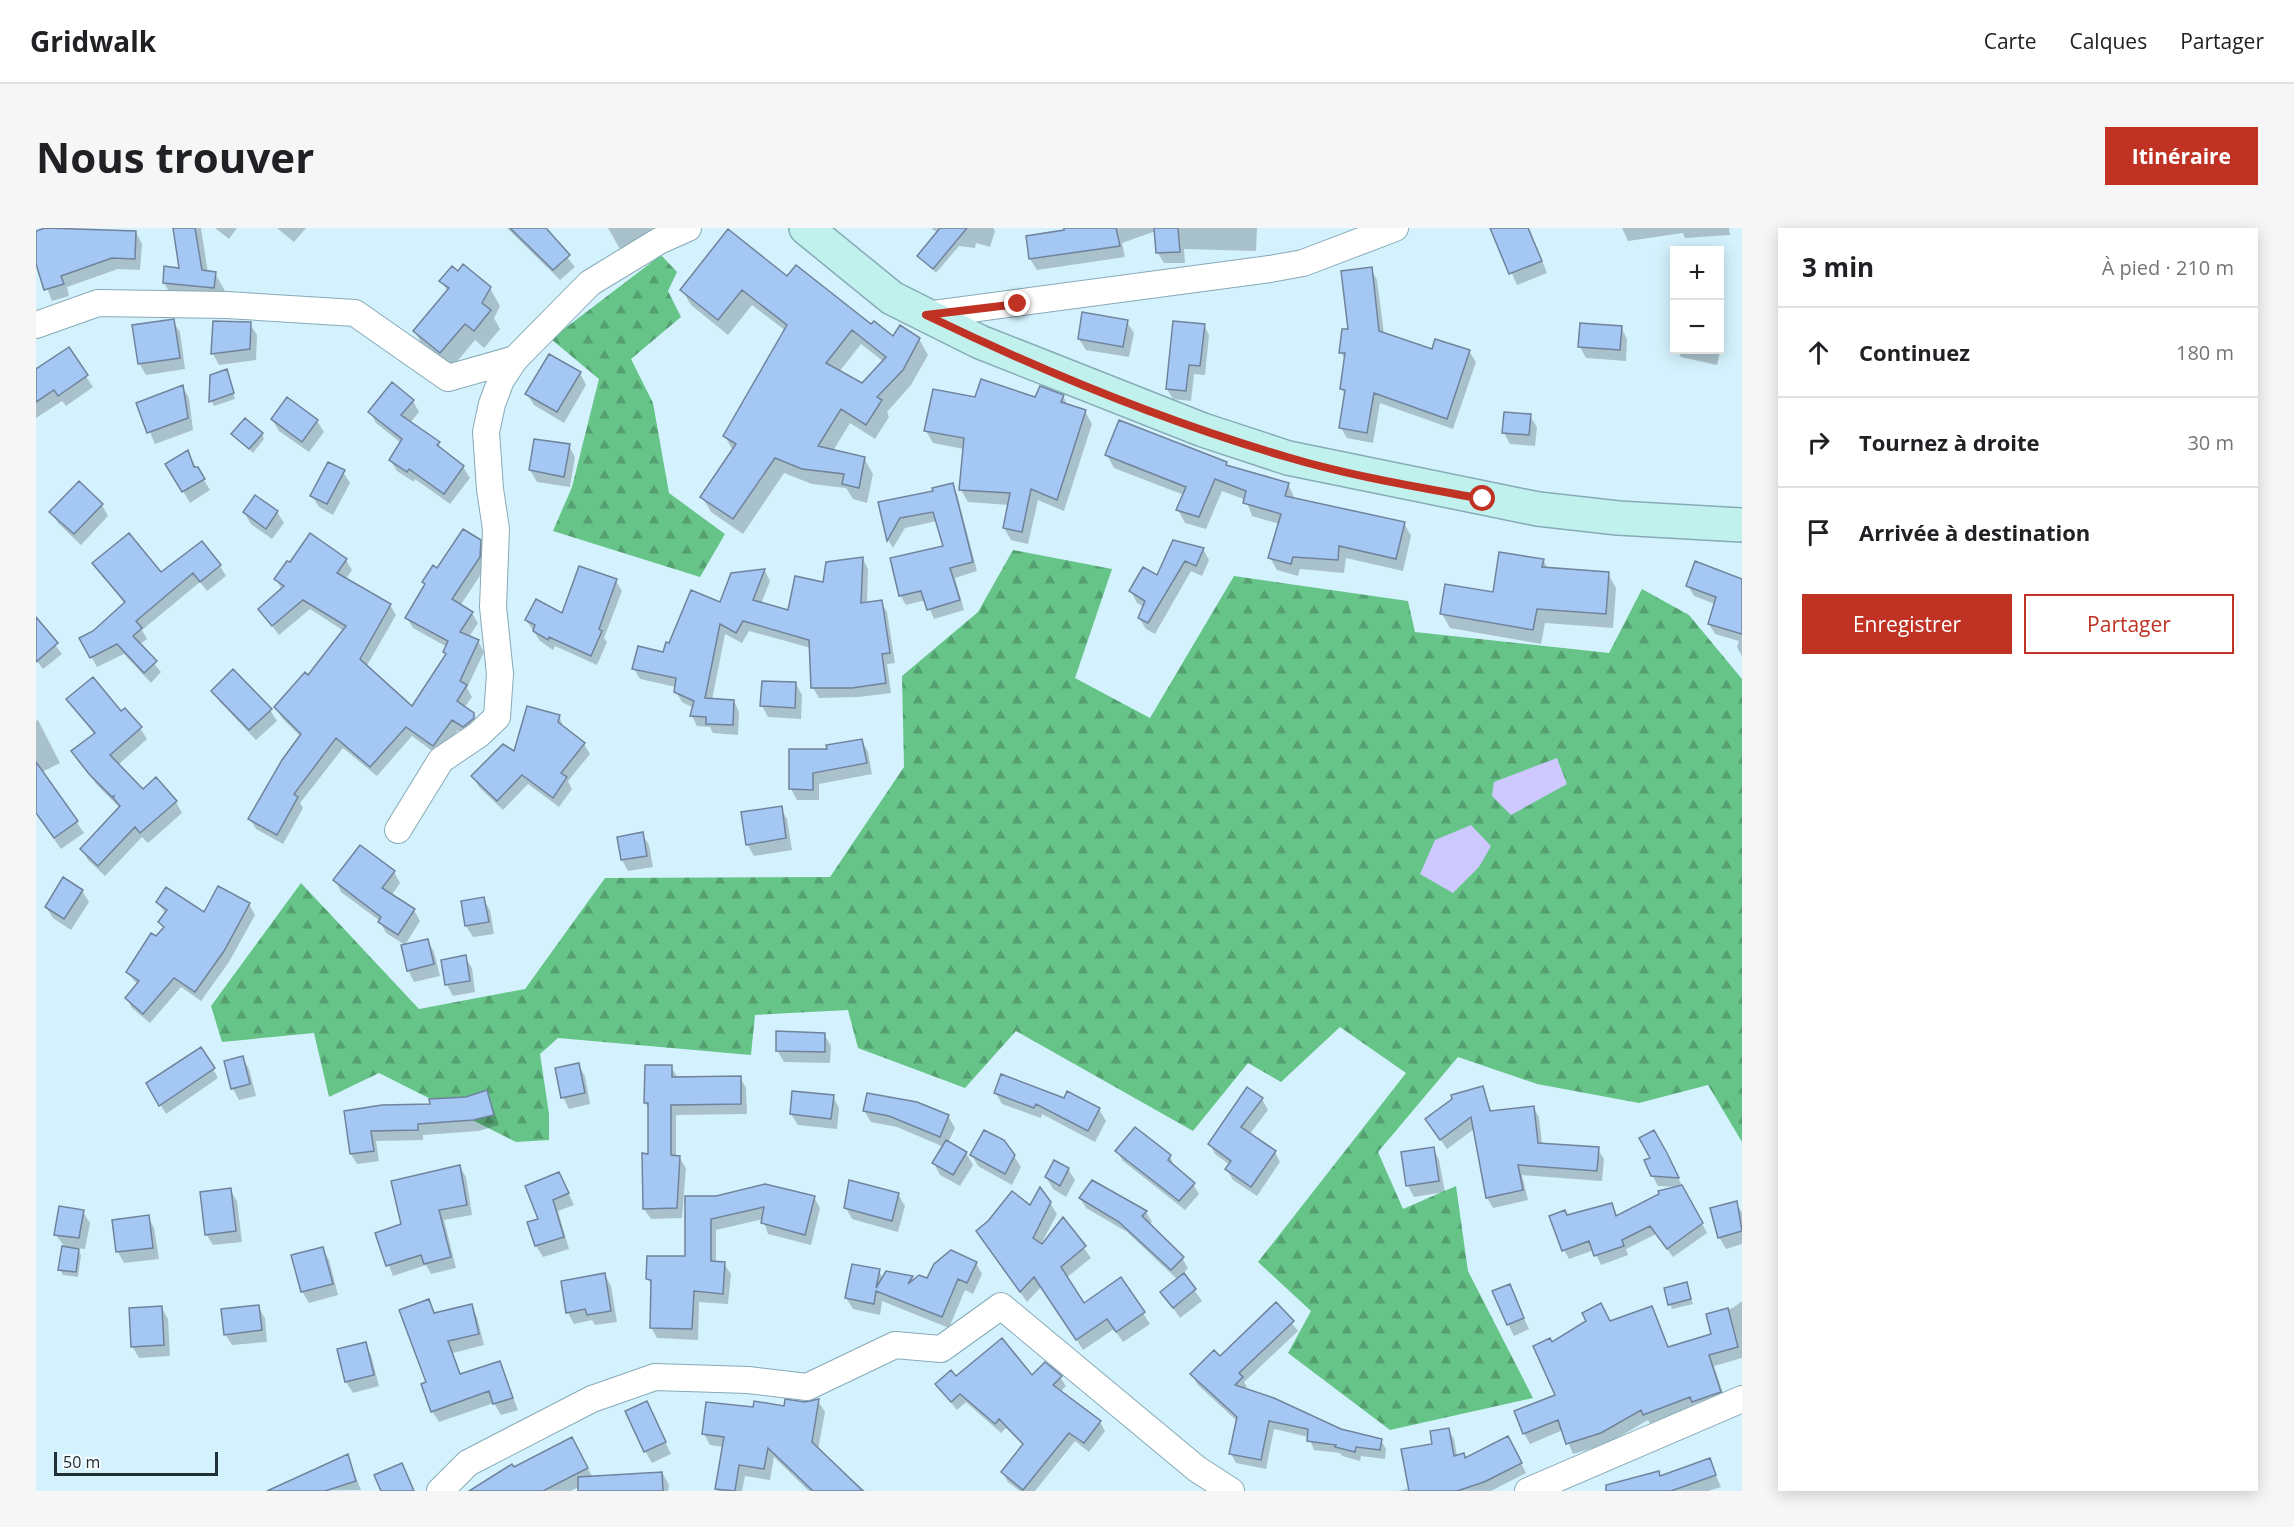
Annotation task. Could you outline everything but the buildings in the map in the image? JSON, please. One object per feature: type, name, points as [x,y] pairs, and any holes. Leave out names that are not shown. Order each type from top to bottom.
[{"type":"main road","points":[[806,228],[892,298],[926,315],[1051,372],[1203,430],[1288,458],[1538,509],[1617,518],[1742,525]]},
{"type":"street","points":[[398,830],[441,760],[478,735],[496,717],[500,674],[493,607],[496,529],[490,489],[486,432],[492,404],[501,380],[515,359],[590,283],[658,241],[688,228]]},
{"type":"street","points":[[926,315],[1270,269],[1303,262],[1395,228]]},
{"type":"street","points":[[36,325],[98,303],[227,305],[355,313],[448,378],[515,359]]},
{"type":"street","points":[[440,1491],[468,1463],[592,1399],[655,1377],[748,1380],[807,1387],[895,1345],[941,1349],[1001,1306],[1197,1469],[1231,1491]]},
{"type":"street","points":[[1528,1491],[1742,1399]]},
{"type":"green space","points":[[661,255],[677,272],[668,291],[681,317],[631,359],[653,403],[669,493],[725,534],[700,577],[553,531],[572,487],[599,379],[551,339]]},
{"type":"green space","points":[[1013,550],[1112,569],[1075,678],[1150,718],[1234,576],[1408,601],[1415,632],[1609,653],[1642,589],[1689,615],[1742,679],[1742,1142],[1708,1085],[1639,1103],[1537,1084],[1458,1057],[1378,1152],[1403,1209],[1456,1186],[1468,1271],[1533,1398],[1390,1430],[1288,1353],[1311,1311],[1258,1262],[1406,1073],[1340,1027],[1281,1082],[1248,1063],[1193,1131],[1016,1031],[965,1088],[858,1048],[848,1010],[755,1015],[751,1055],[558,1038],[540,1054],[549,1114],[549,1140],[516,1142],[379,1073],[329,1097],[314,1033],[222,1042],[211,1006],[301,883],[419,1009],[525,989],[605,878],[830,877],[904,767],[902,676],[978,612]]},
{"type":"shaded area","points":[[1557,758],[1567,784],[1511,815],[1492,796],[1494,782]]},
{"type":"shaded area","points":[[1471,825],[1491,846],[1479,867],[1453,893],[1420,874],[1435,840]]},
{"type":"route","points":[[1018,304],[926,315],[980,342],[1051,372],[1203,430],[1288,458],[1483,499]]}]
